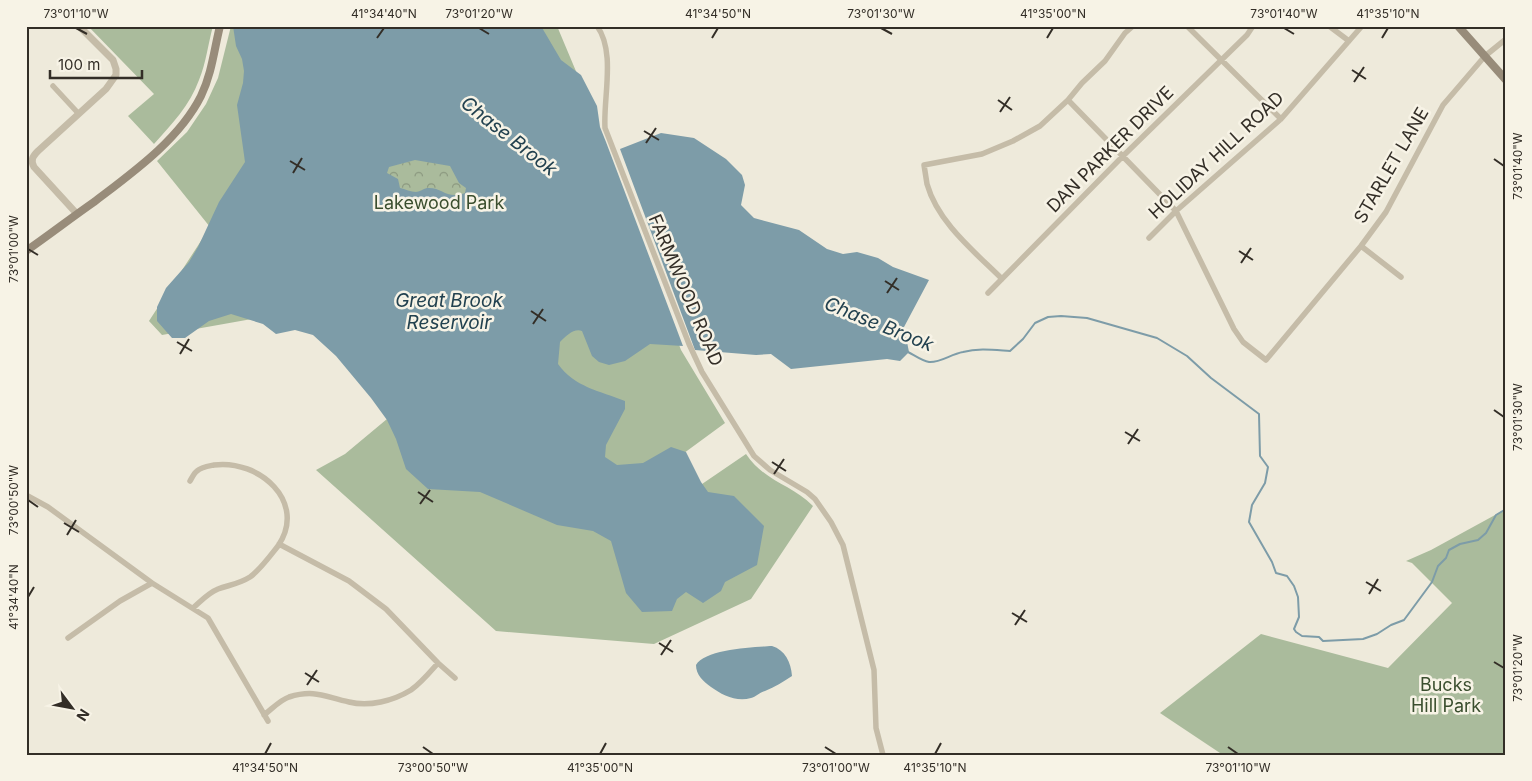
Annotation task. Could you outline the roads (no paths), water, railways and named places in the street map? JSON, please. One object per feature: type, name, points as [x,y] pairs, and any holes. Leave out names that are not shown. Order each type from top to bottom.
[{"type":"main road","points":[[26,251],[145,162],[188,116],[199,99],[210,74],[220,26]]},
{"type":"main road","points":[[1458,26],[1506,80]]},
{"type":"street","points":[[77,214],[29,160],[106,89],[115,78],[116,69],[112,60],[79,26]]},
{"type":"street","name":"FARMWOOD ROAD","points":[[597,26],[602,33],[607,47],[604,111],[606,128],[678,316],[699,365],[754,456],[770,470],[816,499],[843,545],[874,670],[876,728],[883,755]]},
{"type":"street","points":[[1002,279],[958,234],[941,213],[928,186],[924,165],[982,154],[1013,142],[1040,126],[1105,61],[1125,33],[1133,26]]},
{"type":"street","points":[[1187,26],[1281,119]]},
{"type":"street","name":"DAN PARKER DRIVE","points":[[988,293],[1123,156],[1222,60],[1253,26]]},
{"type":"street","points":[[1329,26],[1349,41]]},
{"type":"street","name":"HOLIDAY HILL ROAD","points":[[1149,238],[1176,211],[1281,119],[1362,26]]},
{"type":"street","name":"STARLET LANE","points":[[1176,211],[1234,329],[1243,342],[1266,360],[1361,246],[1386,212],[1443,105],[1485,56],[1506,39]]},
{"type":"street","points":[[53,86],[78,113]]},
{"type":"street","points":[[1068,100],[1176,211]]},
{"type":"street","points":[[1361,246],[1402,277]]},
{"type":"street","points":[[190,480],[197,470],[225,463],[259,473],[273,484],[283,498],[286,515],[286,522],[279,544],[252,576],[207,594],[194,608]]},
{"type":"street","points":[[26,495],[48,507],[152,583],[208,618],[268,721]]},
{"type":"street","points":[[279,544],[350,581],[386,609],[455,678]]},
{"type":"street","points":[[68,638],[120,601],[152,583]]},
{"type":"street","points":[[264,714],[287,698],[303,694],[316,693],[350,703],[379,703],[396,698],[412,689],[438,663]]},
{"type":"water","name":"Great Brook Reservoir","points":[[233,26],[541,26],[561,60],[581,75],[597,106],[600,127],[683,346],[650,344],[625,361],[609,365],[599,362],[592,356],[582,331],[579,330],[570,333],[560,342],[558,364],[564,372],[580,383],[625,401],[625,409],[606,445],[605,457],[617,465],[643,463],[671,447],[686,452],[708,492],[734,496],[764,526],[757,565],[725,582],[721,591],[703,603],[686,592],[677,599],[672,611],[642,612],[626,593],[611,541],[593,531],[557,525],[480,492],[428,489],[406,469],[396,439],[387,420],[371,398],[336,356],[313,335],[295,330],[276,334],[263,324],[231,314],[209,321],[185,338],[172,338],[157,321],[157,307],[166,288],[189,262],[219,202],[245,162],[237,105],[244,71],[242,59],[236,46]],"holes":[[[415,160],[450,166],[459,183],[466,188],[465,193],[453,195],[432,188],[417,192],[410,191],[400,188],[398,179],[387,173],[389,167]]]},
{"type":"water","points":[[661,133],[694,138],[726,159],[742,175],[745,185],[741,205],[754,218],[799,230],[827,249],[843,254],[857,252],[878,258],[893,267],[929,280],[904,327],[909,352],[900,361],[887,359],[791,369],[771,354],[756,355],[695,350],[620,149]]},
{"type":"water","points":[[772,646],[780,650],[786,657],[792,676],[753,697],[740,699],[725,695],[700,678],[697,672],[696,665],[709,655],[731,650]]},
{"type":"waterway","name":"Chase Brook","points":[[908,352],[929,362],[969,351],[1010,351],[1023,339],[1035,323],[1048,317],[1061,316],[1087,318],[1157,338],[1187,356],[1211,378],[1259,414],[1260,456],[1268,467],[1265,483],[1252,505],[1249,522],[1272,562],[1276,573],[1287,576],[1294,586],[1298,597],[1299,617],[1294,629],[1302,636],[1319,637],[1323,641],[1363,639],[1404,620],[1432,582],[1438,566],[1446,558],[1449,550],[1460,544],[1478,540],[1486,533],[1496,515],[1506,509]]},
{"type":"park label","name":"Lakewood Park","points":[[439,202]]},
{"type":"park label","name":"Bucks Hill Park","points":[[1446,694]]}]
